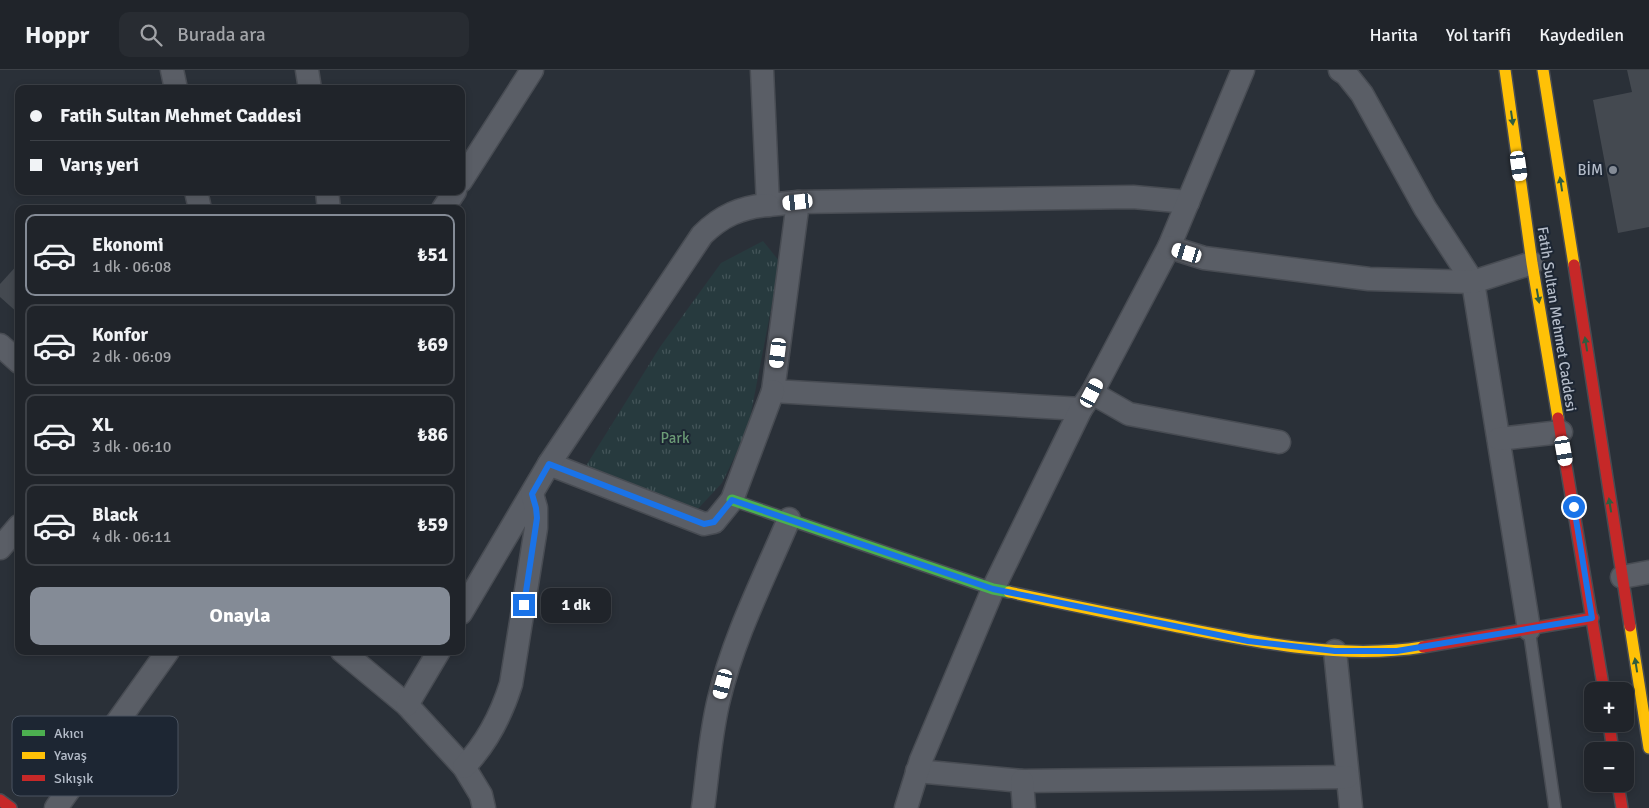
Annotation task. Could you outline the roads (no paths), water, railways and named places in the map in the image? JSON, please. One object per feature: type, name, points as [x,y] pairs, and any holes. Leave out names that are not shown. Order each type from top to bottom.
[{"type":"main road","name":"Fatih Sultan Mehmet Caddesi","points":[[1505,70],[1532,263],[1603,682]]},
{"type":"main road","points":[[1544,70],[1649,748]]},
{"type":"main road","points":[[732,500],[993,589],[1248,641],[1335,651],[1397,651],[1592,618]]},
{"type":"main road","points":[[1619,792],[1622,808]]},
{"type":"main road","points":[[0,800],[11,808]]},
{"type":"street","points":[[172,70],[175,85]]},
{"type":"street","points":[[307,70],[309,85]]},
{"type":"street","points":[[465,175],[532,70]]},
{"type":"street","points":[[762,70],[768,205]]},
{"type":"street","points":[[906,808],[917,771],[993,589],[1086,401],[1170,247],[1242,70]]},
{"type":"street","points":[[1340,70],[1346,74],[1362,94],[1425,208],[1472,282],[1529,629]]},
{"type":"street","points":[[465,606],[549,464],[702,235],[725,216],[753,206],[798,202],[1133,197],[1188,202]]},
{"type":"street","points":[[549,464],[704,524],[714,522],[732,500],[773,391],[798,202]]},
{"type":"street","points":[[1170,247],[1204,258],[1369,278],[1472,282],[1532,263]]},
{"type":"street","points":[[0,345],[15,358]]},
{"type":"street","points":[[773,391],[1086,401],[1129,414],[1279,442]]},
{"type":"street","points":[[1499,439],[1561,432]]},
{"type":"street","points":[[464,767],[476,754],[496,724],[505,705],[511,684],[536,528],[536,508],[532,494]]},
{"type":"street","points":[[704,808],[712,731],[727,668],[789,519]]},
{"type":"street","points":[[0,548],[15,531]]},
{"type":"street","points":[[1622,577],[1649,572]]},
{"type":"street","points":[[1335,651],[1351,808]]},
{"type":"street","points":[[122,716],[165,655]]},
{"type":"street","points":[[347,655],[407,705],[464,767],[481,795],[484,808]]},
{"type":"street","points":[[407,705],[437,655]]},
{"type":"street","points":[[917,771],[1022,781],[1347,777]]},
{"type":"street","points":[[1022,781],[1024,808]]},
{"type":"street","points":[[56,808],[65,796]]},
{"type":"lane","points":[[1529,629],[1555,808]]},
{"type":"place","name":"BİM","points":[[1613,170]]},
{"type":"park label","name":"Park","points":[[675,438]]}]
